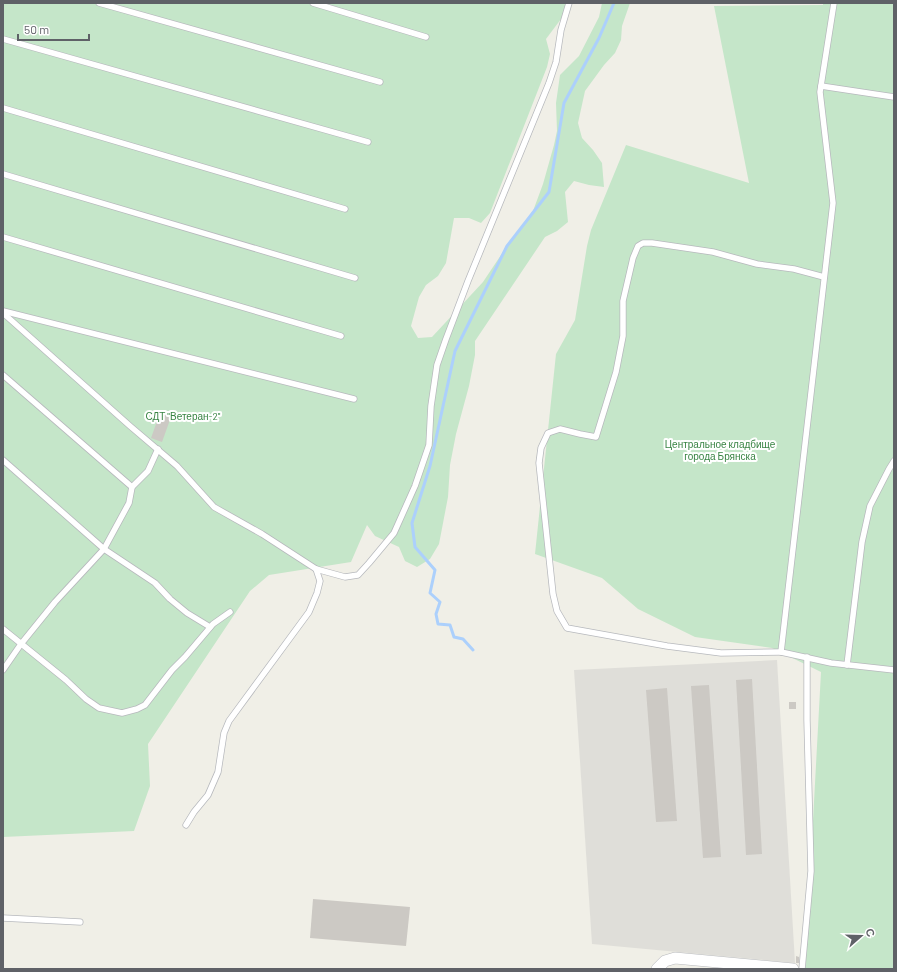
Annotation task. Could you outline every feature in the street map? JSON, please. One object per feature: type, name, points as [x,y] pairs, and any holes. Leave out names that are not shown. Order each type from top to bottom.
[{"type":"street","points":[[657,969],[665,961],[675,958],[793,969]]},
{"type":"lane","points":[[99,3],[380,82]]},
{"type":"lane","points":[[313,3],[426,37]]},
{"type":"lane","points":[[3,312],[177,466],[214,507],[262,534],[316,569],[345,577],[358,575],[394,533],[415,486],[429,445],[431,406],[437,364],[468,280],[549,83],[556,62],[561,30],[569,3]]},
{"type":"lane","points":[[781,652],[833,203],[820,86],[834,3]]},
{"type":"lane","points":[[3,39],[368,142]]},
{"type":"lane","points":[[820,86],[894,97]]},
{"type":"lane","points":[[3,108],[345,209]]},
{"type":"lane","points":[[3,174],[355,278]]},
{"type":"lane","points":[[3,237],[341,336]]},
{"type":"lane","points":[[824,277],[794,269],[757,264],[713,252],[652,243],[643,243],[638,246],[633,258],[622,301],[624,336],[616,372],[596,437],[560,429],[548,433],[541,448],[539,464],[553,594],[557,611],[567,628],[667,646],[721,653],[781,652],[831,663],[894,670]]},
{"type":"lane","points":[[3,312],[354,399]]},
{"type":"lane","points":[[3,375],[132,486]]},
{"type":"lane","points":[[3,670],[21,644],[55,602],[104,549],[129,503],[132,486],[148,471],[158,449]]},
{"type":"lane","points":[[3,460],[104,549],[155,583],[170,599],[187,613],[210,627]]},
{"type":"lane","points":[[847,665],[862,542],[870,506],[894,461]]},
{"type":"lane","points":[[186,825],[194,812],[208,795],[218,772],[224,733],[229,721],[309,612],[320,582],[316,569]]},
{"type":"lane","points":[[3,629],[66,680],[86,699],[99,708],[122,713],[146,705],[172,670],[210,627],[230,612]]},
{"type":"lane","points":[[802,969],[810,870],[807,657]]},
{"type":"lane","points":[[3,918],[80,922]]},
{"type":"shaded area","points":[[777,660],[795,963],[592,944],[574,670]]},
{"type":"green space","name":"СДТ \"Ветеран-2\"","points":[[3,3],[573,3],[546,39],[550,54],[547,67],[490,213],[481,223],[469,218],[454,218],[446,263],[438,276],[426,285],[419,297],[411,326],[418,338],[432,337],[483,282],[533,211],[543,184],[557,131],[556,103],[560,75],[579,56],[599,17],[602,3],[630,3],[622,26],[621,40],[615,53],[585,91],[578,123],[582,138],[602,163],[604,187],[574,181],[565,192],[568,222],[557,231],[545,237],[475,341],[475,355],[469,386],[456,434],[450,465],[448,497],[439,544],[430,559],[417,567],[405,561],[399,547],[375,536],[367,525],[351,562],[269,575],[250,591],[148,744],[150,786],[134,831],[3,837]]},
{"type":"green space","name":"Центральное кладбище города Брянска","points":[[823,3],[894,3],[894,969],[805,969],[821,672],[772,648],[695,637],[638,609],[602,578],[535,554],[556,354],[575,320],[591,230],[626,145],[749,183],[714,6],[823,5]]},
{"type":"building","points":[[160,413],[171,417],[162,442],[151,438]]},
{"type":"building","points":[[752,679],[762,854],[746,855],[736,680]]},
{"type":"building","points":[[709,685],[721,857],[703,858],[691,686]]},
{"type":"building","points":[[667,688],[677,821],[656,822],[646,690]]},
{"type":"building","points":[[789,702],[796,702],[796,709],[789,709]]},
{"type":"building","points":[[313,899],[410,907],[406,946],[310,938]]},
{"type":"building","points":[[796,956],[799,957],[799,963],[796,963]]},
{"type":"waterway","points":[[473,650],[463,639],[454,637],[450,625],[438,624],[436,614],[440,602],[430,593],[435,570],[415,547],[412,523],[430,466],[455,351],[507,246],[549,192],[564,103],[599,38],[614,3]]}]
